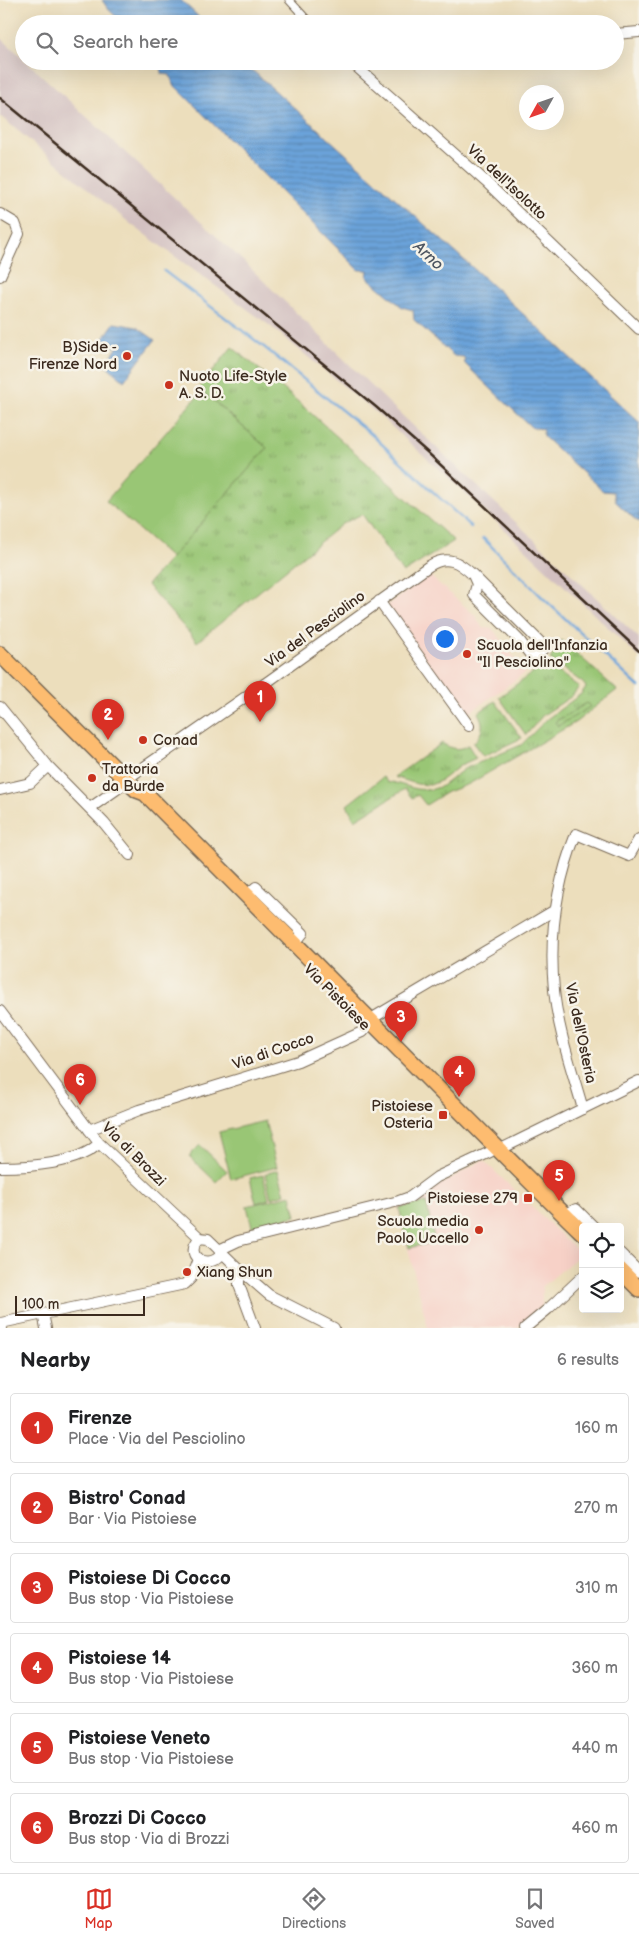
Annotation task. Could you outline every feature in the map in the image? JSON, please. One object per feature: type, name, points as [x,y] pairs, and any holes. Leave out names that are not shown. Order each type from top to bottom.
[{"type":"main road","name":"Via Pistoiese","points":[[0,654],[132,785],[146,793],[294,944],[369,1024]]},
{"type":"main road","name":"Via Pistoiese","points":[[132,785],[139,800],[422,1075],[579,1242]]},
{"type":"main road","name":"Via Pistoiese","points":[[495,1151],[579,1229]]},
{"type":"main road","points":[[624,1274],[639,1289]]},
{"type":"main road","points":[[624,1287],[639,1302]]},
{"type":"street","points":[[289,0],[303,15]]},
{"type":"street","points":[[624,33],[639,32]]},
{"type":"street","name":"Via dell'Isolotto","points":[[360,70],[486,182],[639,329]]},
{"type":"street","points":[[0,214],[12,220],[18,226],[19,234],[0,276]]},
{"type":"street","name":"Via del Pesciolino","points":[[90,808],[132,785],[379,601],[440,560],[458,562],[473,575],[545,647],[533,658],[519,640],[474,594],[477,584],[473,575]]},
{"type":"street","points":[[379,601],[469,726]]},
{"type":"street","points":[[0,708],[48,766],[90,808],[130,855]]},
{"type":"street","points":[[0,790],[30,783],[48,766]]},
{"type":"street","name":"Via dell'Osteria","points":[[583,1109],[562,1034],[554,992],[552,945],[555,910],[562,875],[576,834],[629,856],[639,839]]},
{"type":"street","name":"Via di Cocco","points":[[89,1130],[139,1110],[298,1061],[362,1032],[380,1013],[555,910]]},
{"type":"street","name":"Via di Brozzi","points":[[0,1011],[99,1143],[200,1238],[208,1239],[270,1295],[334,1328]]},
{"type":"street","name":"Via dell'Osteria","points":[[219,1250],[238,1241],[410,1197],[438,1177],[639,1081]]},
{"type":"street","points":[[0,1167],[57,1162],[88,1153],[99,1143]]},
{"type":"street","points":[[564,1214],[576,1209],[590,1223]]},
{"type":"street","points":[[200,1238],[194,1248],[198,1259],[205,1262],[213,1261],[221,1255],[219,1250]]},
{"type":"street","points":[[624,1257],[639,1272]]},
{"type":"street","points":[[2,1328],[1,1323],[185,1284],[191,1278],[198,1259]]},
{"type":"street","points":[[239,1269],[238,1285],[255,1328]]},
{"type":"street","points":[[531,1328],[579,1280]]},
{"type":"street","points":[[43,1314],[46,1328]]},
{"type":"shaded area","points":[[0,37],[15,51],[15,70],[36,70],[242,260],[390,404],[639,638],[639,657],[484,510],[380,416],[269,325],[132,225],[0,116]]},
{"type":"shaded area","name":"Scuola dell'Infanzia \"Il Pesciolino\"","points":[[429,575],[477,617],[483,628],[491,628],[498,635],[525,673],[466,715],[387,605]]},
{"type":"shaded area","name":"Scuola media Paolo Uccello","points":[[483,1160],[579,1252],[579,1256],[542,1287],[542,1306],[517,1328],[428,1328],[397,1205],[425,1199],[436,1187]]},
{"type":"green space","points":[[232,347],[286,391],[454,541],[403,573],[362,514],[342,524],[197,642],[147,585],[267,448],[199,388]]},
{"type":"green space","points":[[202,391],[267,448],[171,558],[106,501]]},
{"type":"green space","points":[[562,640],[617,690],[576,722],[469,784],[447,792],[426,805],[418,795],[412,798],[405,789],[355,820],[347,805],[383,777],[388,783],[392,782],[416,789],[430,790],[442,786],[464,769],[521,745],[547,719],[581,694],[586,687],[583,683],[550,659]]},
{"type":"green space","points":[[546,663],[579,687],[572,696],[543,715],[526,735],[499,697]]},
{"type":"green space","points":[[495,701],[522,738],[483,756],[473,743],[482,729],[482,721],[478,713]]},
{"type":"green space","points":[[587,703],[590,707],[558,726],[555,722]]},
{"type":"green space","points":[[442,743],[448,747],[455,748],[468,745],[476,758],[461,765],[440,781],[430,785],[417,784],[394,777]]},
{"type":"green space","points":[[265,1121],[277,1167],[231,1179],[219,1132]]},
{"type":"green space","points":[[200,1145],[227,1171],[216,1182],[189,1156]]},
{"type":"green space","points":[[278,1170],[285,1194],[271,1198],[265,1174]]},
{"type":"green space","points":[[263,1175],[269,1199],[256,1203],[250,1178]]},
{"type":"green space","points":[[291,1195],[296,1216],[252,1227],[247,1206]]},
{"type":"green space","points":[[426,1202],[435,1242],[409,1248],[399,1208]]},
{"type":"water","points":[[102,0],[181,0],[197,15],[114,15]]},
{"type":"water","name":"Arno","points":[[162,70],[252,70],[492,285],[639,422],[639,523],[616,502],[613,492],[603,491],[543,436],[543,429],[531,427],[465,364],[464,357],[454,356],[414,320],[413,310],[402,307],[367,277],[368,270],[359,270],[173,84],[170,75],[162,74]]},
{"type":"water","name":"B)Side - Firenze Nord","points":[[114,323],[137,327],[155,340],[124,381],[105,364],[118,347],[100,344]]},
{"type":"waterway","points":[[164,271],[264,347],[371,434],[471,527]]},
{"type":"waterway","points":[[483,538],[544,599],[639,687]]},
{"type":"railway","points":[[0,98],[376,407],[428,453],[639,651]]},
{"type":"place","name":"B)Side - Firenze Nord","points":[[127,356]]},
{"type":"place","name":"Nuoto Life-Style A. S. D.","points":[[169,385]]},
{"type":"place","name":"Scuola dell'Infanzia \"Il Pesciolino\"","points":[[467,654]]},
{"type":"place","name":"Firenze","points":[[260,722]]},
{"type":"place","name":"Bistro' Conad","points":[[108,740]]},
{"type":"place","name":"Conad","points":[[143,740]]},
{"type":"place","name":"Trattoria da Burde","points":[[92,778]]},
{"type":"place","name":"Pistoiese Di Cocco","points":[[401,1042]]},
{"type":"place","name":"Pistoiese 14","points":[[459,1097]]},
{"type":"place","name":"Brozzi Di Cocco","points":[[80,1105]]},
{"type":"place","name":"Pistoiese Osteria","points":[[443,1115]]},
{"type":"place","name":"Pistoiese 279","points":[[528,1198]]},
{"type":"place","name":"Pistoiese Veneto","points":[[559,1201]]},
{"type":"place","name":"Scuola media Paolo Uccello","points":[[479,1230]]},
{"type":"place","name":"Xiang Shun","points":[[187,1272]]}]
